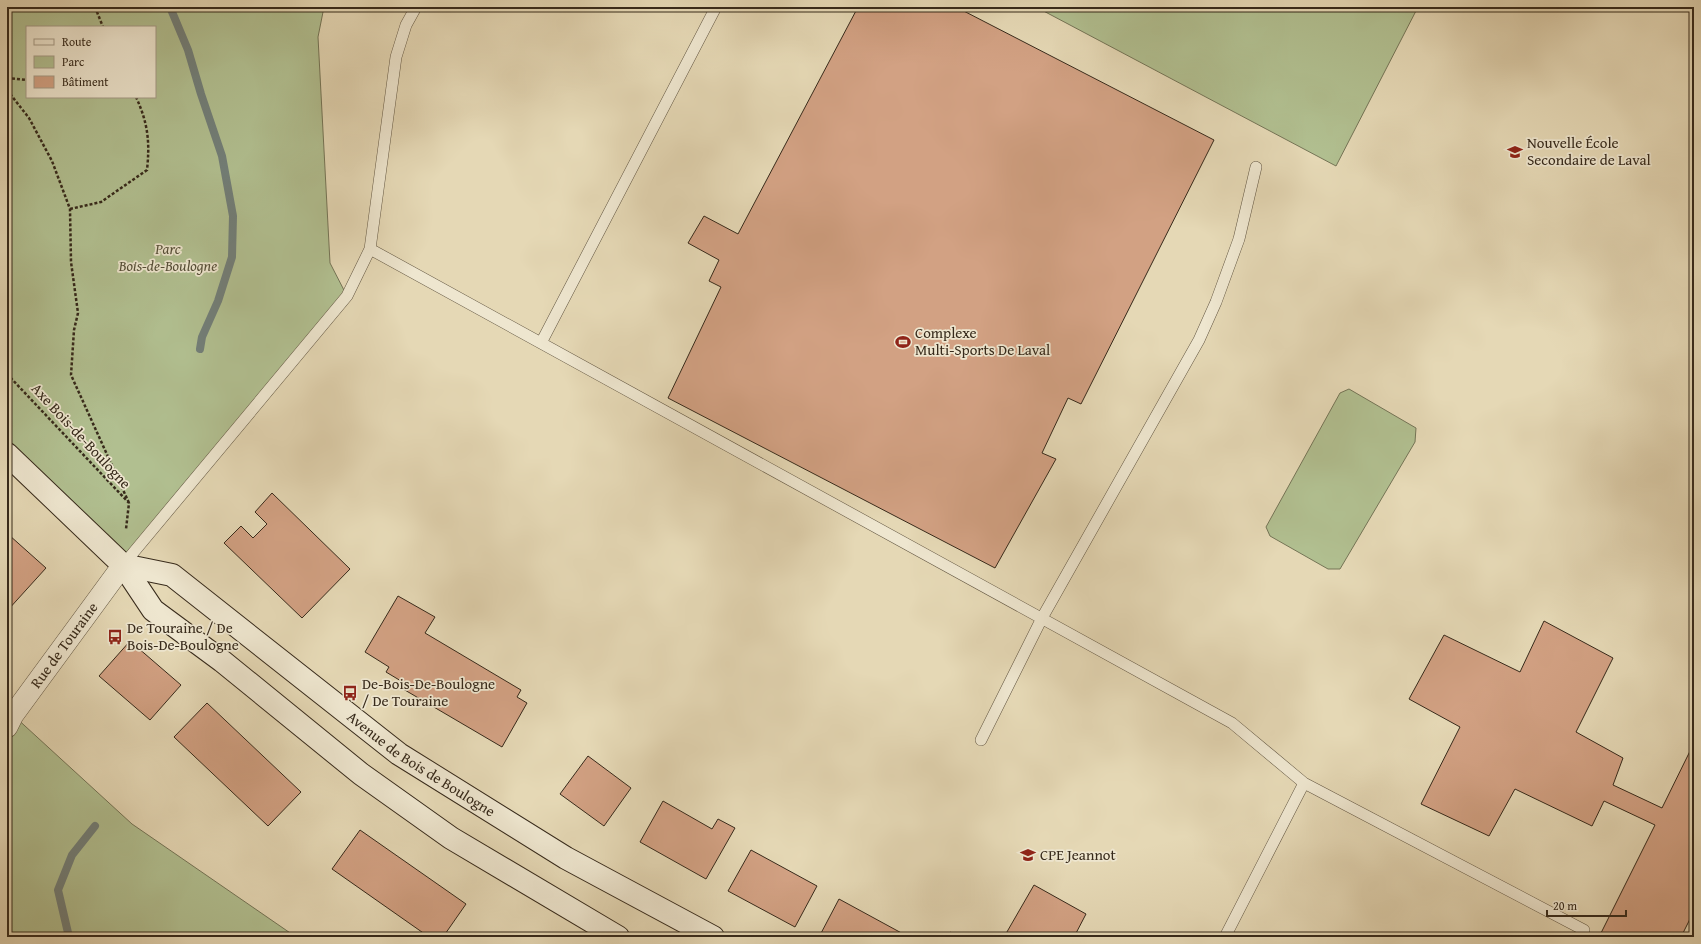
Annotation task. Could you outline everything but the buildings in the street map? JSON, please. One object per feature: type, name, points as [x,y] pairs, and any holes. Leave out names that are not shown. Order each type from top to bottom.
[{"type":"street","points":[[7,454],[123,565],[153,610],[222,661],[361,774],[451,838],[618,937]]},
{"type":"street","name":"Rue de Touraine","points":[[7,727],[13,715],[123,565]]},
{"type":"street","name":"Avenue de Bois de Boulogne","points":[[123,565],[172,575],[399,754],[566,858],[713,937]]},
{"type":"lane","points":[[123,565],[347,296],[370,249],[396,57],[406,25],[416,7]]},
{"type":"lane","points":[[541,343],[716,7]]},
{"type":"lane","points":[[981,740],[1042,618],[1199,340],[1216,302],[1239,239],[1256,167]]},
{"type":"lane","points":[[370,249],[1232,723],[1304,783],[1584,930],[1580,937]]},
{"type":"lane","points":[[1225,937],[1304,783]]},
{"type":"path","points":[[95,7],[103,26]]},
{"type":"path","points":[[7,78],[26,80]]},
{"type":"path","points":[[7,90],[29,118],[52,161],[70,209],[71,262],[78,313],[74,330],[72,375],[129,503]]},
{"type":"path","points":[[70,209],[101,202],[147,170],[149,146],[144,114],[136,98]]},
{"type":"path","name":"Axe Bois-de-Boulogne","points":[[7,374],[129,503],[123,565]]},
{"type":"green space","name":"Parc Bois-de-Boulogne","points":[[7,7],[324,7],[318,37],[330,263],[347,296],[123,565],[7,454]]},
{"type":"green space","points":[[1036,7],[1418,7],[1336,166]]},
{"type":"green space","points":[[1349,389],[1416,428],[1415,442],[1340,569],[1328,569],[1270,536],[1266,527],[1340,393]]},
{"type":"green space","points":[[13,715],[132,824],[296,937],[7,937],[7,727]]},
{"type":"waterway","points":[[170,7],[188,50],[222,156],[233,216],[232,257],[218,301],[202,337],[200,349]]},
{"type":"waterway","points":[[69,937],[58,890],[72,855],[95,826]]},
{"type":"place","name":"Nouvelle École Secondaire de Laval","points":[[1515,152]]},
{"type":"place","name":"Complexe Multi-Sports De Laval","points":[[903,342]]},
{"type":"place","name":"De Touraine / De Bois-De-Boulogne","points":[[115,637]]},
{"type":"place","name":"De-Bois-De-Boulogne / De Touraine","points":[[350,693]]},
{"type":"place","name":"CPE Jeannot","points":[[1028,855]]}]
